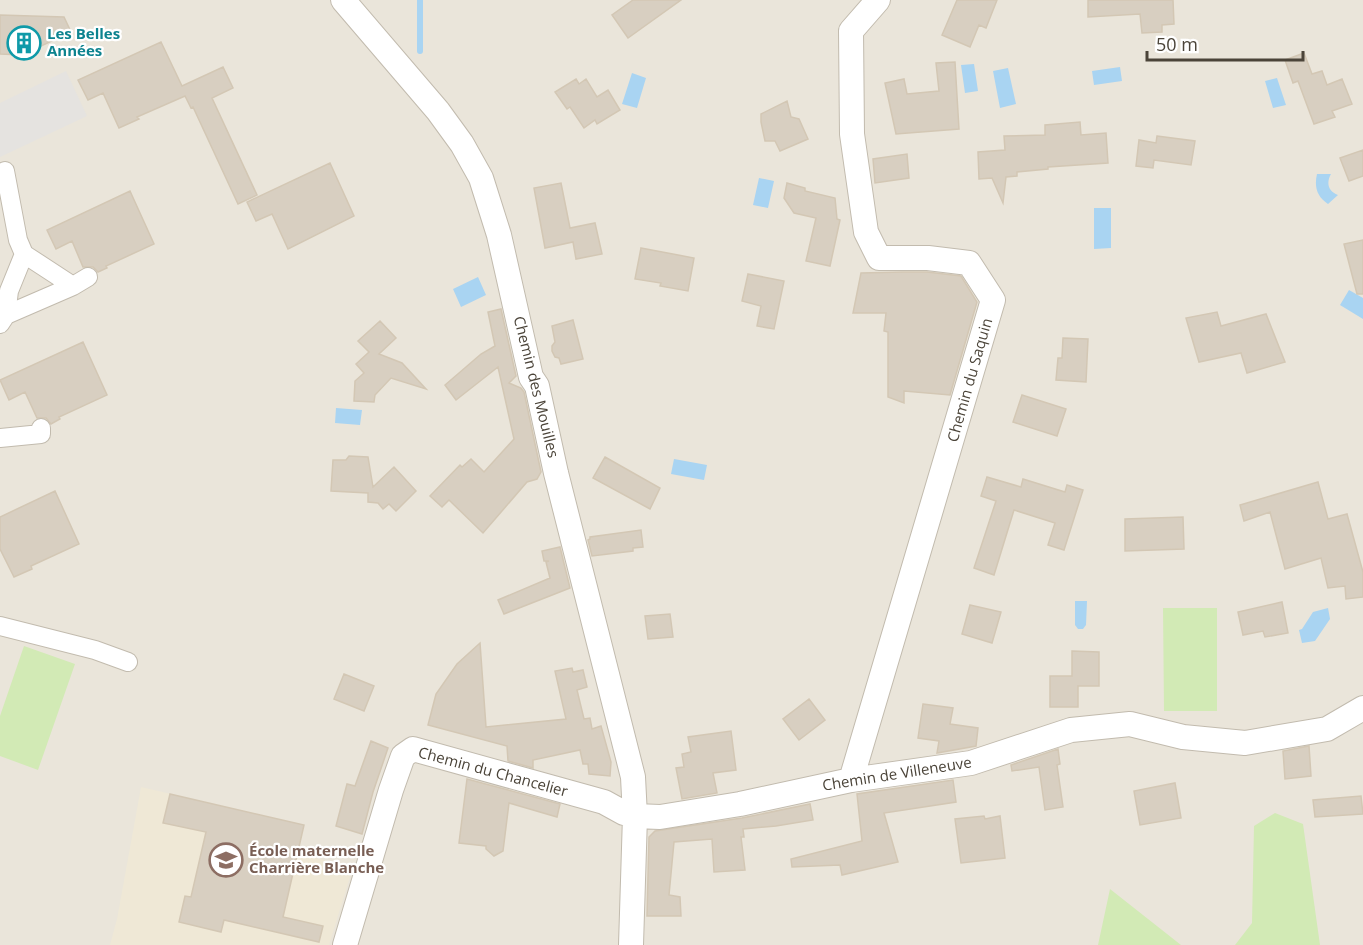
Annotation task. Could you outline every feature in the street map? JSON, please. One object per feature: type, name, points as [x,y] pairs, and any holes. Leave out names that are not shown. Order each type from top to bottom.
[{"type":"street","name":"Chemin des Mouilles","points":[[343,0],[438,111],[462,144],[481,178],[499,235],[531,377],[537,386],[556,473],[633,777],[635,816],[631,945]]},
{"type":"street","name":"Chemin du Saquin","points":[[850,780],[993,300],[969,263],[928,258],[879,258],[866,232],[852,134],[851,31],[878,0]]},
{"type":"street","points":[[3,319],[81,281],[24,254],[18,240],[5,171]]},
{"type":"street","points":[[3,319],[9,291],[24,254]]},
{"type":"street","points":[[0,438],[41,434],[41,428]]},
{"type":"street","points":[[0,626],[95,650],[128,662]]},
{"type":"street","name":"Chemin de Villeneuve","points":[[635,816],[660,818],[740,804],[850,780],[971,763],[1071,730],[1130,724],[1183,737],[1245,743],[1327,729],[1363,708]]},
{"type":"street","name":"Chemin du Chancelier","points":[[345,945],[391,790],[403,756],[413,749],[604,802],[635,816]]},
{"type":"shaded area","points":[[0,0],[1363,0],[1363,945],[0,945]]},
{"type":"shaded area","points":[[66,71],[87,116],[0,157],[0,103]]},
{"type":"shaded area","name":"École maternelle Charrière Blanche","points":[[141,787],[304,825],[298,854],[353,867],[329,945],[110,945],[117,919]]},
{"type":"green space","points":[[1163,608],[1217,608],[1217,711],[1164,711]]},
{"type":"green space","points":[[24,646],[75,664],[38,770],[0,756],[0,716]]},
{"type":"green space","points":[[1275,813],[1303,824],[1320,945],[1235,945],[1252,923],[1254,826]]},
{"type":"green space","points":[[1110,889],[1181,945],[1098,945]]},
{"type":"water","points":[[974,64],[978,91],[965,93],[961,65]]},
{"type":"water","points":[[1120,67],[1122,81],[1094,85],[1092,71]]},
{"type":"water","points":[[1008,68],[1016,104],[1000,108],[993,71]]},
{"type":"water","points":[[632,73],[646,78],[637,108],[622,104]]},
{"type":"water","points":[[1277,78],[1286,105],[1273,108],[1265,81]]},
{"type":"water","points":[[1317,174],[1331,174],[1329,186],[1338,195],[1328,204],[1317,191]]},
{"type":"water","points":[[759,178],[774,181],[768,208],[753,205]]},
{"type":"water","points":[[1094,208],[1111,208],[1111,248],[1094,249]]},
{"type":"water","points":[[478,277],[486,295],[461,307],[453,289]]},
{"type":"water","points":[[1349,290],[1363,298],[1363,319],[1340,305]]},
{"type":"water","points":[[336,408],[362,410],[360,425],[335,423]]},
{"type":"water","points":[[674,459],[707,465],[704,480],[671,474]]},
{"type":"water","points":[[1075,601],[1087,601],[1086,625],[1083,629],[1078,629],[1075,625]]},
{"type":"water","points":[[1328,608],[1330,619],[1315,641],[1302,643],[1299,630],[1313,612]]},
{"type":"building","points":[[633,0],[681,0],[628,38],[612,15]]},
{"type":"building","points":[[957,0],[997,0],[986,28],[979,25],[970,47],[942,35]]},
{"type":"building","points":[[1088,0],[1173,0],[1174,24],[1162,25],[1162,32],[1142,33],[1140,14],[1088,17]]},
{"type":"building","name":"Les Belles Années","points":[[0,15],[64,17],[71,32],[22,55],[0,54]]},
{"type":"building","points":[[161,42],[182,86],[223,67],[233,88],[212,98],[257,195],[238,204],[193,107],[191,108],[185,96],[137,117],[139,119],[119,128],[103,93],[88,100],[78,80]]},
{"type":"building","points":[[1304,53],[1312,74],[1322,71],[1327,85],[1342,79],[1352,104],[1332,111],[1335,117],[1314,124],[1298,81],[1293,83],[1285,60]]},
{"type":"building","points":[[955,62],[959,129],[896,134],[885,83],[904,79],[907,94],[939,91],[936,63]]},
{"type":"building","points":[[576,79],[579,84],[586,79],[597,97],[608,90],[620,110],[597,124],[595,120],[584,128],[570,107],[567,109],[555,92]]},
{"type":"building","points":[[787,101],[791,117],[799,119],[808,139],[780,151],[775,141],[765,141],[761,114]]},
{"type":"building","points":[[1080,122],[1081,135],[1106,133],[1108,163],[1048,167],[1048,169],[1017,172],[1017,176],[1006,177],[1003,203],[992,178],[979,179],[978,152],[1005,150],[1004,136],[1045,135],[1045,125]]},
{"type":"building","points":[[1157,136],[1195,141],[1191,165],[1154,160],[1153,168],[1136,166],[1139,140],[1156,143]]},
{"type":"building","points":[[1363,150],[1363,176],[1349,181],[1340,158]]},
{"type":"building","points":[[907,154],[909,178],[875,183],[873,159]]},
{"type":"building","points":[[330,163],[354,216],[288,249],[272,214],[256,221],[247,202]]},
{"type":"building","points":[[561,183],[570,228],[595,223],[602,254],[576,259],[573,242],[545,248],[534,188]]},
{"type":"building","points":[[787,183],[805,188],[805,191],[835,198],[837,219],[840,220],[830,266],[806,261],[816,218],[794,213],[784,198]]},
{"type":"building","points":[[130,191],[154,244],[98,272],[93,267],[83,267],[72,241],[56,249],[47,230]]},
{"type":"building","points":[[1363,240],[1363,294],[1357,294],[1344,244]]},
{"type":"building","points":[[641,248],[694,258],[688,291],[660,286],[661,283],[635,279]]},
{"type":"building","points":[[927,272],[961,276],[977,302],[950,395],[904,391],[904,403],[888,397],[888,332],[884,331],[886,313],[853,313],[861,273]]},
{"type":"building","points":[[748,274],[784,281],[774,329],[757,326],[761,306],[742,301]]},
{"type":"building","points":[[501,309],[516,376],[509,383],[521,388],[524,392],[541,472],[537,479],[527,482],[483,533],[449,500],[442,507],[430,496],[460,465],[462,467],[471,459],[484,472],[514,439],[498,367],[456,400],[445,385],[481,354],[495,346],[488,312]]},
{"type":"building","points":[[1217,312],[1221,326],[1266,314],[1285,362],[1247,373],[1241,353],[1199,362],[1186,318]]},
{"type":"building","points":[[573,320],[583,359],[561,364],[552,351],[555,342],[552,326]]},
{"type":"building","points":[[380,321],[396,338],[379,354],[402,363],[426,389],[391,378],[375,395],[374,402],[354,401],[355,381],[364,373],[356,364],[369,352],[358,341]]},
{"type":"building","points":[[1063,338],[1088,339],[1086,382],[1056,380],[1058,358],[1062,358]]},
{"type":"building","points":[[83,342],[107,395],[59,417],[60,419],[51,424],[46,418],[37,418],[25,392],[9,400],[0,380]]},
{"type":"building","points":[[1022,395],[1066,409],[1057,436],[1013,422]]},
{"type":"building","points":[[349,456],[368,457],[373,487],[394,467],[416,491],[396,511],[389,504],[383,509],[378,503],[368,502],[368,493],[331,491],[333,460],[346,460]]},
{"type":"building","points":[[605,457],[660,488],[650,509],[593,478]]},
{"type":"building","points":[[987,477],[1021,487],[1023,479],[1065,492],[1067,485],[1083,490],[1064,550],[1048,545],[1055,523],[1014,510],[994,575],[974,568],[996,501],[981,496]]},
{"type":"building","points":[[1318,482],[1328,519],[1347,514],[1363,572],[1363,597],[1346,599],[1345,586],[1328,588],[1321,558],[1285,569],[1270,512],[1244,521],[1240,505]]},
{"type":"building","points":[[55,491],[79,544],[31,566],[32,569],[14,577],[0,549],[0,517]]},
{"type":"building","points":[[1183,517],[1184,549],[1125,551],[1125,519]]},
{"type":"building","points":[[641,530],[643,547],[633,548],[633,551],[592,556],[588,540],[590,537]]},
{"type":"building","points":[[560,547],[570,588],[504,614],[498,600],[550,578],[546,562],[549,561],[544,561],[542,551]]},
{"type":"building","points":[[1282,602],[1288,633],[1265,637],[1263,631],[1243,635],[1238,612]]},
{"type":"building","points":[[970,605],[1001,612],[992,643],[962,634]]},
{"type":"building","points":[[670,614],[673,637],[648,639],[645,616]]},
{"type":"building","points":[[480,643],[486,727],[566,719],[555,671],[572,668],[573,672],[583,670],[587,687],[577,690],[584,719],[590,718],[592,729],[601,726],[611,762],[610,776],[589,774],[588,764],[583,764],[580,750],[533,760],[533,768],[508,761],[507,746],[428,725],[436,694],[457,664]]},
{"type":"building","points":[[1072,651],[1099,652],[1099,686],[1078,686],[1078,707],[1050,707],[1050,676],[1072,676]]},
{"type":"building","points":[[344,674],[374,686],[364,711],[334,699]]},
{"type":"building","points":[[809,699],[825,720],[799,740],[783,719]]},
{"type":"building","points":[[923,704],[953,708],[950,724],[978,728],[976,746],[937,753],[939,741],[918,738]]},
{"type":"building","points":[[731,731],[736,770],[713,773],[717,793],[682,799],[676,768],[684,767],[682,754],[691,752],[688,737]]},
{"type":"building","points":[[371,741],[388,748],[362,834],[336,826],[347,784],[355,786]]},
{"type":"building","points":[[1309,746],[1311,776],[1285,779],[1283,751]]},
{"type":"building","points":[[1058,749],[1060,764],[1057,765],[1063,807],[1045,810],[1039,767],[1012,771],[1011,765]]},
{"type":"building","points":[[467,779],[560,804],[557,817],[509,803],[503,851],[494,856],[486,849],[486,846],[459,843]]},
{"type":"building","points":[[953,780],[956,802],[884,813],[898,862],[842,875],[840,865],[792,867],[791,859],[862,841],[857,794]]},
{"type":"building","points":[[1175,783],[1181,818],[1140,825],[1134,791]]},
{"type":"building","points":[[170,794],[304,825],[283,917],[323,926],[319,942],[224,920],[221,932],[179,922],[185,896],[191,897],[206,832],[163,823]]},
{"type":"building","points":[[1361,796],[1363,814],[1315,817],[1313,800]]},
{"type":"building","points":[[810,804],[813,820],[743,829],[744,837],[741,837],[745,870],[714,872],[712,839],[674,842],[669,895],[680,897],[681,916],[647,916],[649,837],[655,831],[742,818]]},
{"type":"building","points":[[984,816],[985,819],[1000,816],[1005,858],[961,863],[955,819]]},
{"type":"waterway","points":[[420,0],[420,51]]},
{"type":"place","name":"Les Belles Années","points":[[24,43]]},
{"type":"place","name":"École maternelle Charrière Blanche","points":[[226,860]]}]
